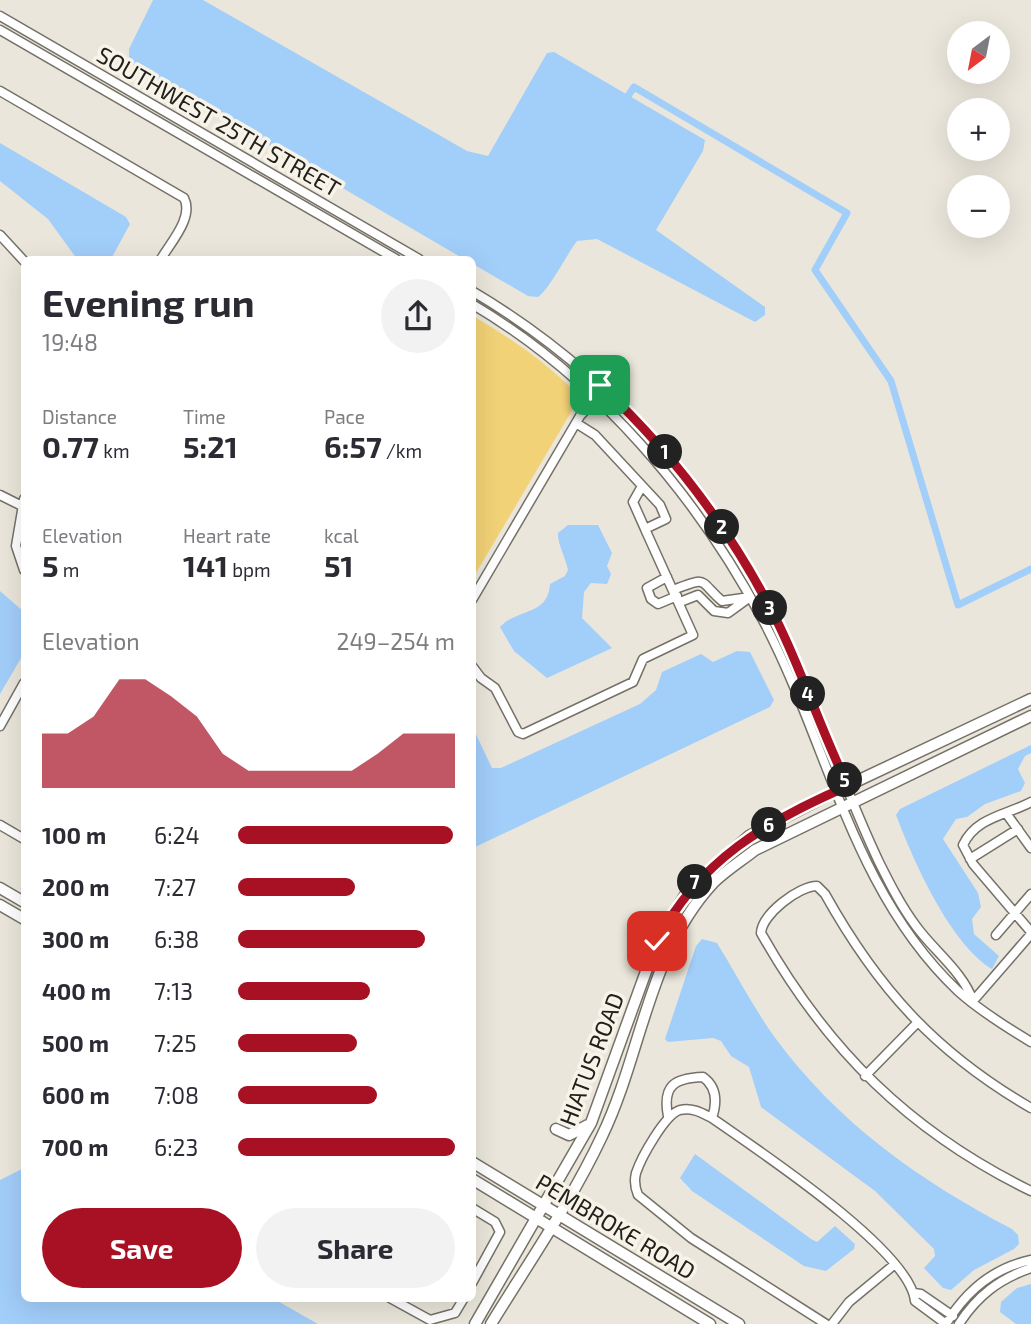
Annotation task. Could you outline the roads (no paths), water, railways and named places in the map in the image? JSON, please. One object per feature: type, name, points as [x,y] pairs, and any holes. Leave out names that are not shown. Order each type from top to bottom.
[{"type":"main road","name":"HIATUS ROAD","points":[[475,1324],[591,1123],[654,949],[672,912],[706,870],[749,836],[836,791],[1031,699]]},
{"type":"main road","name":"HIATUS ROAD","points":[[491,1324],[552,1226],[603,1134],[668,955],[683,923],[715,881],[755,850],[1031,716]]},
{"type":"main road","points":[[0,888],[21,900]]},
{"type":"main road","points":[[0,905],[21,917]]},
{"type":"main road","points":[[654,949],[668,955]]},
{"type":"main road","points":[[556,1129],[569,1135],[591,1123]]},
{"type":"main road","name":"PEMBROKE ROAD","points":[[476,1164],[739,1324]]},
{"type":"main road","name":"PEMBROKE ROAD","points":[[476,1181],[710,1324]]},
{"type":"street","name":"SOUTHWEST 25TH STREET","points":[[0,16],[414,256]]},
{"type":"street","name":"SOUTHWEST 25TH STREET","points":[[0,30],[391,256]]},
{"type":"street","points":[[0,91],[184,198],[188,206],[187,216],[163,256]]},
{"type":"street","points":[[0,235],[21,258]]},
{"type":"street","points":[[476,294],[541,336],[585,371],[639,421],[694,486],[736,547],[776,619],[877,858],[898,900],[916,926],[968,986],[973,1001]]},
{"type":"street","points":[[476,307],[532,345],[595,399],[631,434],[687,498],[750,597],[797,693],[836,791],[887,905],[905,931],[959,992],[1031,1042]]},
{"type":"street","points":[[476,593],[576,423],[595,399]]},
{"type":"street","points":[[576,423],[595,435],[666,516],[666,519],[645,529]]},
{"type":"street","points":[[476,672],[494,686],[518,733],[523,734],[633,682],[643,659],[693,635],[632,502],[642,486]]},
{"type":"street","points":[[0,495],[21,503]]},
{"type":"street","points":[[21,515],[17,530],[21,565]]},
{"type":"street","points":[[667,577],[647,588],[651,599],[658,604],[677,596],[698,581],[711,586],[722,601],[750,597]]},
{"type":"street","points":[[677,596],[698,595],[714,611],[728,614],[750,597]]},
{"type":"street","points":[[0,726],[21,688]]},
{"type":"street","points":[[973,1001],[1031,933],[1013,915],[970,859],[963,845],[975,828],[996,814],[1030,804]]},
{"type":"street","points":[[1006,813],[1031,849]]},
{"type":"street","points":[[0,825],[21,837]]},
{"type":"street","points":[[970,859],[1018,829]]},
{"type":"street","points":[[1031,1108],[972,1070],[917,1023],[873,972],[817,886],[806,886],[766,917],[761,933],[786,978],[820,1024],[865,1076],[906,1114],[967,1157],[1031,1191]]},
{"type":"street","points":[[996,935],[1031,894]]},
{"type":"street","points":[[865,1076],[917,1023]]},
{"type":"street","points":[[712,1118],[716,1102],[708,1081],[703,1077],[680,1078],[674,1082],[666,1106],[668,1116],[636,1173],[635,1186],[643,1200],[691,1238],[826,1324]]},
{"type":"street","points":[[668,1116],[691,1109],[712,1118],[838,1211],[878,1244],[914,1293],[915,1301],[946,1324],[963,1299],[987,1277],[1031,1260]]},
{"type":"street","points":[[476,1210],[495,1222],[500,1229],[500,1236],[476,1276]]},
{"type":"street","points":[[832,1324],[849,1302],[895,1264]]},
{"type":"street","points":[[914,1293],[921,1294],[960,1322],[997,1282],[1031,1268]]},
{"type":"street","points":[[397,1302],[431,1321],[455,1313],[462,1302]]},
{"type":"water","points":[[153,0],[203,0],[467,151],[488,156],[547,53],[554,52],[705,140],[703,151],[656,230],[765,307],[765,315],[755,322],[597,239],[577,241],[542,293],[538,297],[528,296],[476,266],[476,256],[459,256],[129,63],[129,49]]},
{"type":"water","points":[[0,143],[126,217],[130,224],[113,256],[75,256],[48,219],[0,181]]},
{"type":"water","points":[[568,525],[598,525],[612,553],[607,566],[611,574],[607,584],[591,583],[584,592],[582,618],[612,648],[547,678],[514,651],[500,627],[538,607],[544,602],[550,584],[565,576],[568,570],[558,533]]},
{"type":"water","points":[[0,591],[21,609],[21,658],[0,694]]},
{"type":"water","points":[[737,651],[750,652],[774,700],[770,707],[476,847],[476,734],[492,768],[501,768],[640,704],[656,690],[662,672],[701,654],[713,662]]},
{"type":"water","points":[[1031,745],[1031,753],[1025,756],[1018,769],[1025,783],[1021,791],[985,804],[967,817],[956,819],[943,839],[978,893],[981,907],[972,919],[974,934],[999,956],[992,969],[962,941],[948,921],[912,855],[896,815],[900,809]]},
{"type":"water","points":[[702,939],[717,943],[776,1039],[826,1097],[883,1148],[913,1170],[1012,1229],[1018,1235],[1019,1244],[974,1270],[951,1290],[943,1288],[924,1268],[935,1256],[934,1249],[875,1191],[761,1107],[749,1067],[731,1056],[721,1041],[713,1038],[668,1042],[665,1039],[696,946]]},
{"type":"water","points":[[695,1154],[811,1239],[817,1242],[835,1226],[855,1244],[854,1249],[826,1271],[804,1266],[692,1191],[680,1178]]},
{"type":"water","points":[[21,1170],[21,1302],[279,1302],[318,1324],[0,1324],[0,1180]]},
{"type":"water","points":[[1031,1284],[1031,1324],[1016,1324],[1000,1312],[1001,1302],[1017,1288]]},
{"type":"waterway","points":[[624,102],[634,87],[847,213],[815,270],[891,381],[958,605],[1031,569]]}]
